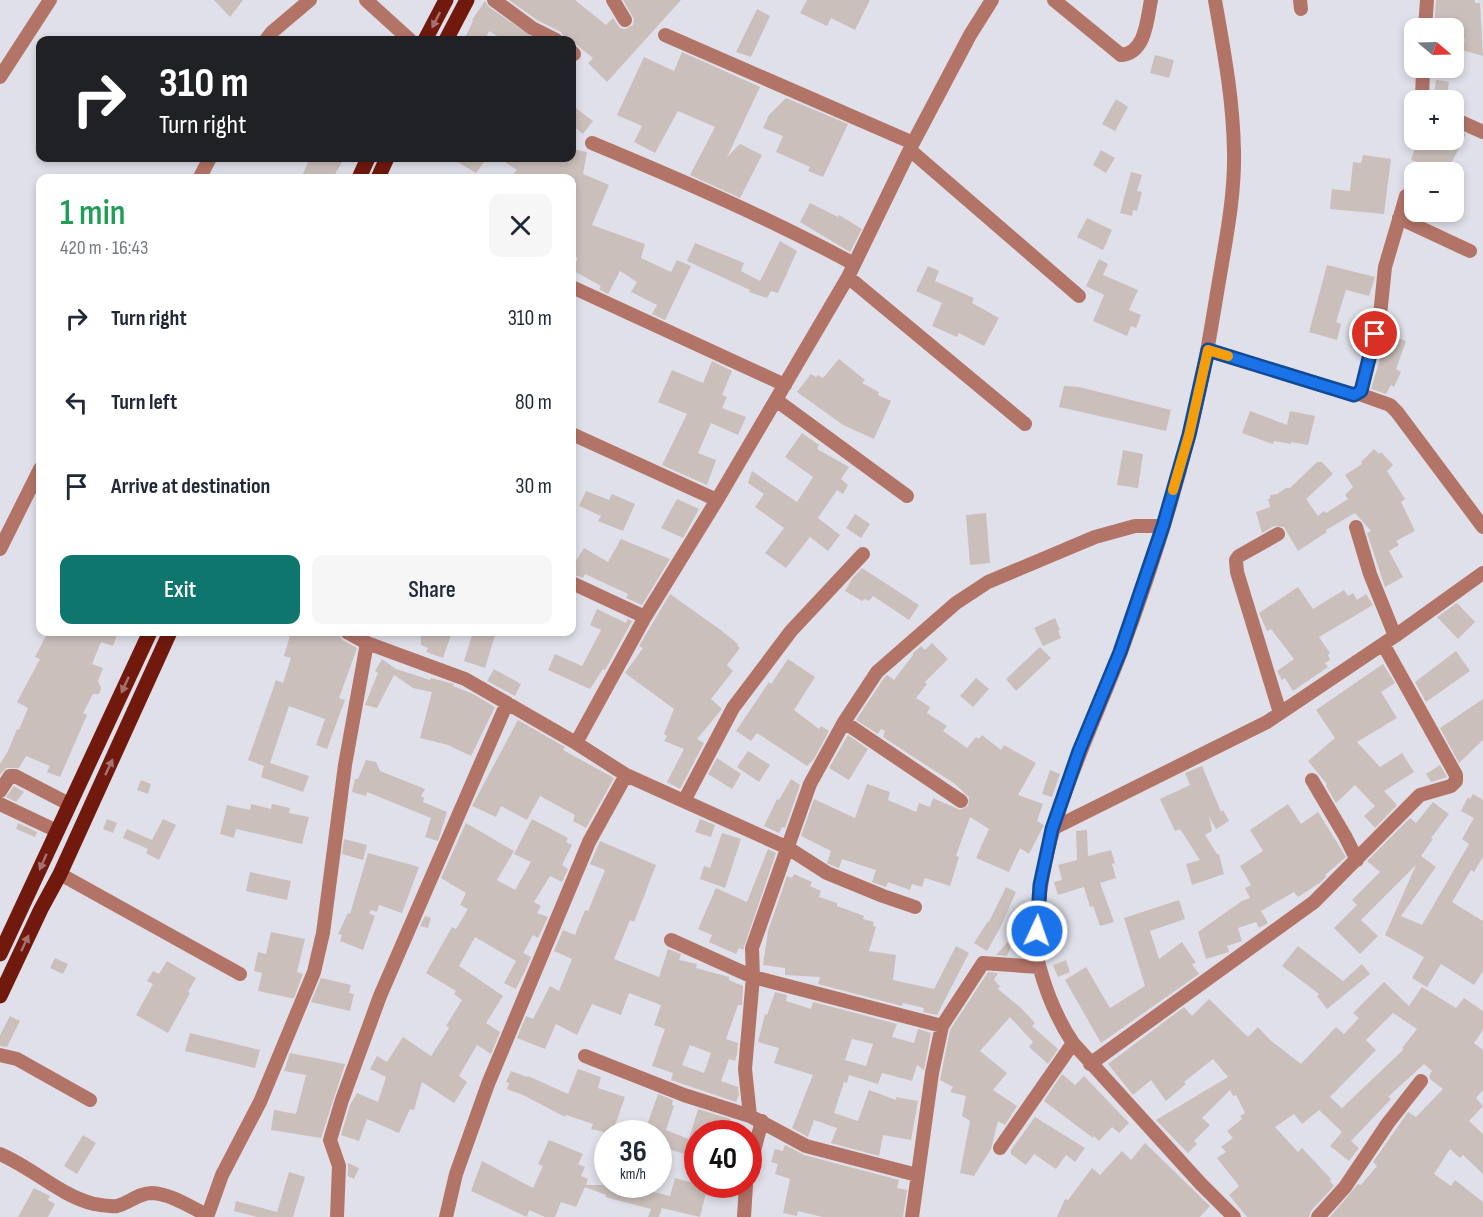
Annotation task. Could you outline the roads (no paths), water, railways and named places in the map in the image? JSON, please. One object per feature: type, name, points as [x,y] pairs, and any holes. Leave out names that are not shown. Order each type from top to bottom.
[{"type":"main road","points":[[427,36],[446,0]]},
{"type":"main road","points":[[448,36],[466,0]]},
{"type":"main road","points":[[0,954],[148,636]]},
{"type":"main road","points":[[0,996],[40,909],[60,874],[168,636]]},
{"type":"street","points":[[0,77],[50,0]]},
{"type":"street","points":[[269,36],[310,0]]},
{"type":"street","points":[[366,0],[406,36]]},
{"type":"street","points":[[494,0],[532,28],[548,36]]},
{"type":"street","points":[[613,0],[625,20]]},
{"type":"street","points":[[576,742],[645,617],[717,500],[851,270],[970,35],[992,0]]},
{"type":"street","points":[[1054,0],[1121,55],[1137,47],[1142,39],[1151,0]]},
{"type":"street","points":[[1215,0],[1232,95],[1234,154],[1228,222],[1208,350],[1189,435],[1163,526],[1120,652],[1079,751],[1052,829],[1040,885],[1037,931],[1039,967],[1065,1030],[1073,1043],[1234,1217]]},
{"type":"street","points":[[1426,18],[1427,0]]},
{"type":"street","points":[[665,35],[912,147],[1079,296]]},
{"type":"street","points":[[1464,123],[1483,132]]},
{"type":"street","points":[[592,143],[738,205],[799,234],[851,270],[1025,424]]},
{"type":"street","points":[[1359,394],[1380,315],[1385,267],[1404,202]]},
{"type":"street","points":[[1399,218],[1470,251]]},
{"type":"street","points":[[576,289],[785,385]]},
{"type":"street","points":[[1208,350],[1390,405],[1483,527]]},
{"type":"street","points":[[776,400],[907,496]]},
{"type":"street","points":[[576,436],[717,500]]},
{"type":"street","points":[[0,549],[36,477]]},
{"type":"street","points":[[756,1118],[745,1069],[753,976],[752,948],[810,784],[844,722],[877,672],[956,603],[988,582],[1095,537],[1135,526],[1163,526]]},
{"type":"street","points":[[1356,527],[1370,574],[1395,636]]},
{"type":"street","points":[[1278,534],[1239,556],[1236,560],[1237,572],[1280,713]]},
{"type":"street","points":[[684,801],[733,708],[791,632],[863,554]]},
{"type":"street","points":[[1052,829],[1267,722],[1395,636],[1483,573]]},
{"type":"street","points":[[576,585],[645,617]]},
{"type":"street","points":[[354,636],[367,643],[465,678],[576,742],[626,775],[788,848],[828,873],[915,907]]},
{"type":"street","points":[[0,1154],[27,1168],[72,1197],[96,1204],[117,1206],[137,1196],[151,1193],[164,1195],[207,1216],[222,1175],[260,1102],[314,972],[323,933],[345,765],[367,643]]},
{"type":"street","points":[[1090,1064],[1314,902],[1420,795],[1451,786],[1456,781],[1456,775],[1383,644]]},
{"type":"street","points":[[337,1217],[339,1166],[330,1140],[342,1100],[380,996],[507,703]]},
{"type":"street","points":[[844,722],[961,801]]},
{"type":"street","points":[[446,1217],[449,1196],[481,1102],[589,842],[626,775]]},
{"type":"street","points":[[0,791],[10,776],[15,776],[69,804]]},
{"type":"street","points":[[1312,780],[1357,861]]},
{"type":"street","points":[[0,804],[57,831]]},
{"type":"street","points":[[60,874],[240,974]]},
{"type":"street","points":[[671,940],[753,976],[942,1026]]},
{"type":"street","points":[[912,1217],[932,1073],[942,1026],[983,963],[1039,967]]},
{"type":"street","points":[[1000,1148],[1073,1043]]},
{"type":"street","points":[[0,1055],[17,1059],[90,1100]]},
{"type":"street","points":[[585,1056],[684,1095],[756,1118],[806,1146],[918,1175]]},
{"type":"street","points":[[1318,1217],[1345,1188],[1388,1123],[1421,1082]]},
{"type":"street","points":[[744,1217],[745,1198]]}]
